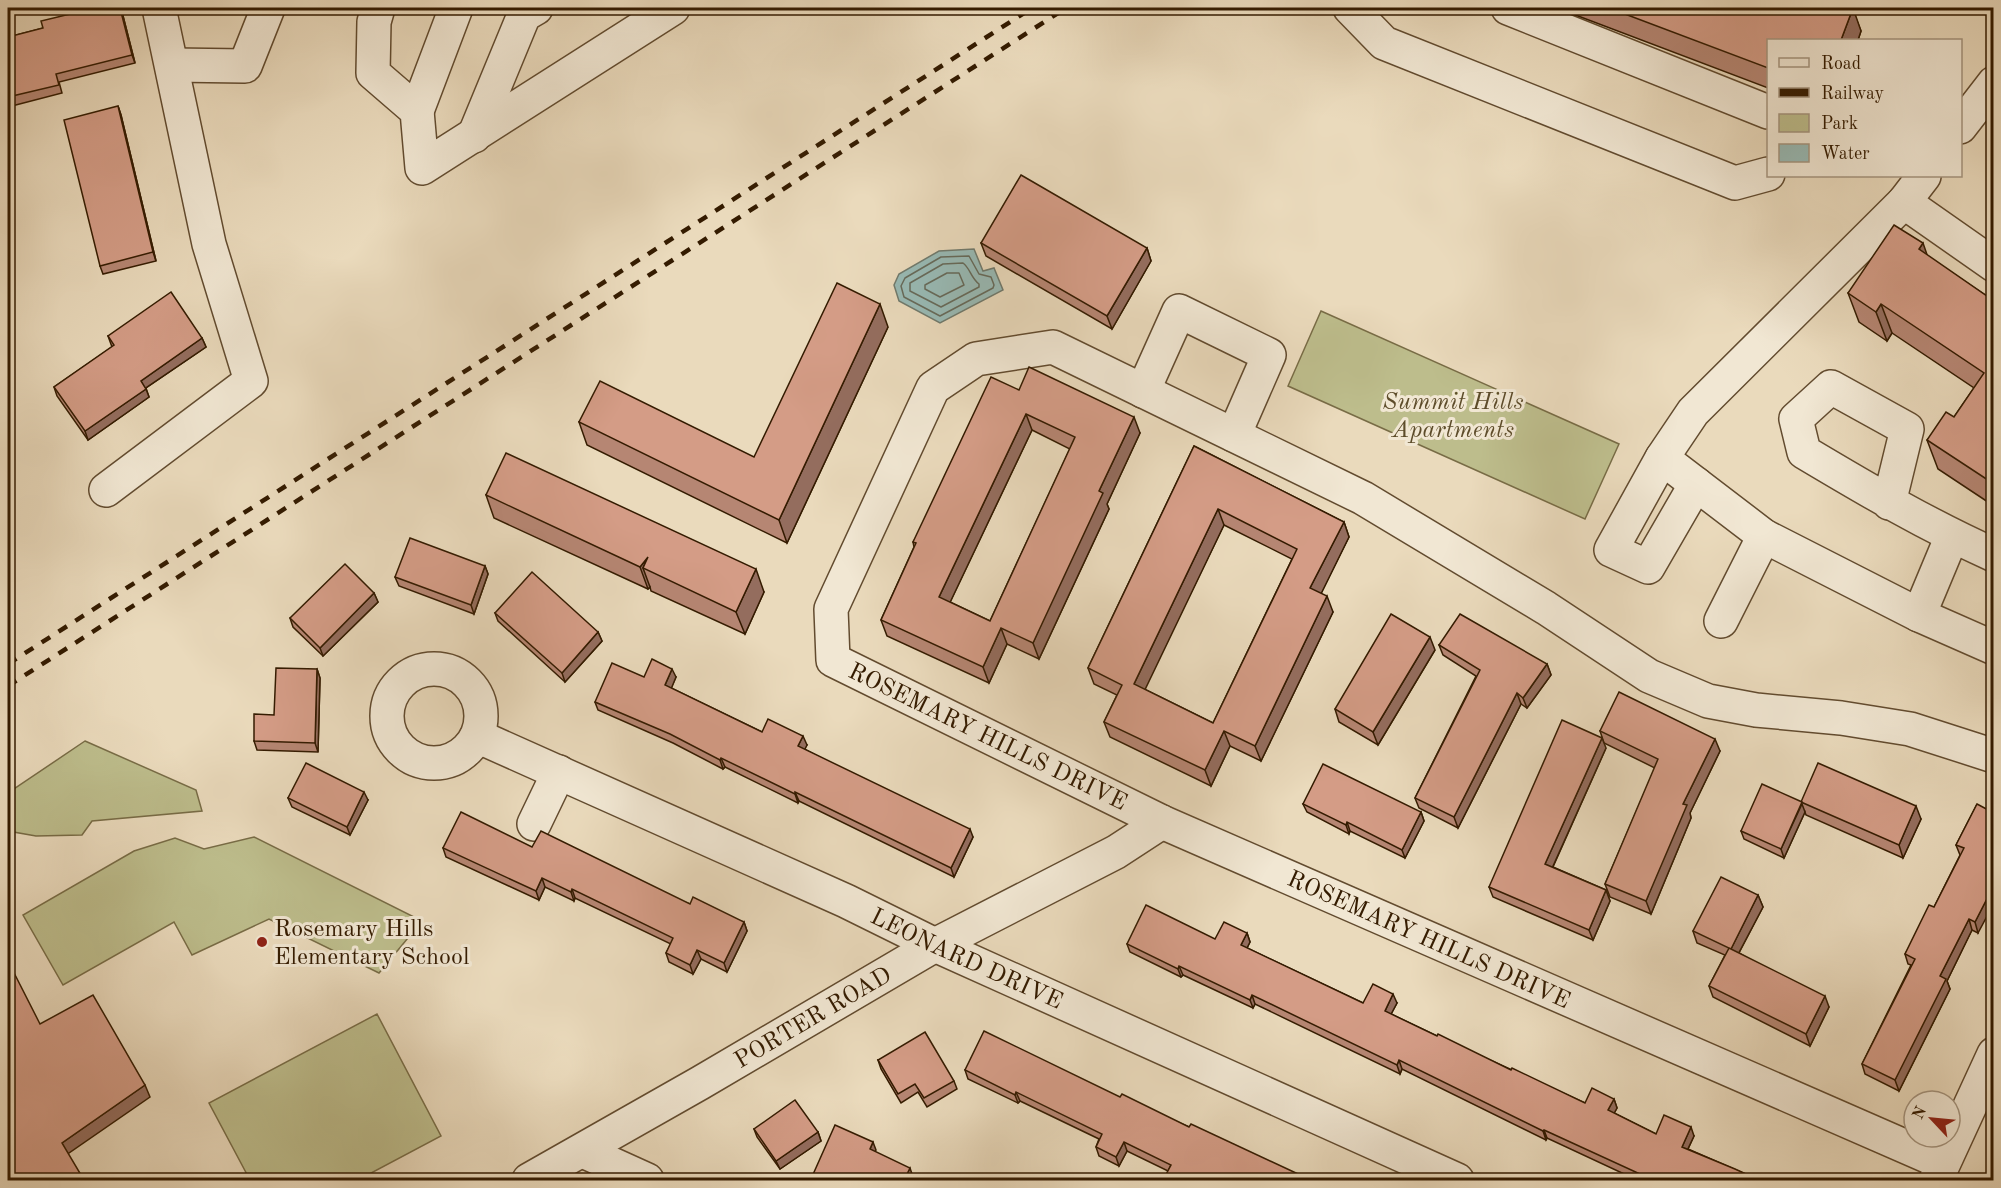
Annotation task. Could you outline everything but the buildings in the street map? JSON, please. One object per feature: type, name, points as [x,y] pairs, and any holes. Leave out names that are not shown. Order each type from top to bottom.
[{"type":"street","points":[[106,490],[251,381],[209,244],[159,8]]},
{"type":"street","points":[[172,65],[245,66],[268,8]]},
{"type":"street","points":[[378,8],[374,22],[373,73],[417,111]]},
{"type":"street","points":[[456,8],[417,111],[422,168],[673,8]]},
{"type":"street","points":[[474,136],[524,15],[536,8]]},
{"type":"street","points":[[1350,8],[1384,43],[1724,179],[1735,183],[1767,174]]},
{"type":"street","points":[[1508,8],[1767,112]]},
{"type":"street","points":[[1962,124],[1994,83]]},
{"type":"street","points":[[1696,484],[1648,567],[1611,550],[1662,458],[1693,412],[1904,202],[1923,177]]},
{"type":"street","points":[[1904,202],[1994,265]]},
{"type":"street","points":[[1143,391],[1179,311],[1269,355],[1234,435]]},
{"type":"street","name":"ROSEMARY HILLS DRIVE","points":[[1994,756],[1910,729],[1840,718],[1756,710],[1708,701],[1648,676],[1546,608],[1363,498],[1053,347],[976,358],[933,388],[831,609],[833,660],[1162,822],[1939,1172],[1994,1054]]},
{"type":"street","points":[[1662,458],[1764,536],[1919,615],[1994,648]]},
{"type":"street","points":[[1889,503],[1994,555]]},
{"type":"street","points":[[1721,621],[1764,536]]},
{"type":"street","points":[[1919,615],[1952,536]]},
{"type":"street","name":"LEONARD DRIVE","points":[[477,736],[846,901],[935,945],[1456,1180]]},
{"type":"street","points":[[534,824],[559,772]]},
{"type":"street","name":"PORTER ROAD","points":[[529,1180],[583,1151],[935,945],[1116,852],[1162,822]]},
{"type":"street","points":[[583,1151],[647,1180]]},
{"type":"green space","name":"Summit Hills Apartments","points":[[1321,311],[1619,444],[1585,519],[1288,386]]},
{"type":"green space","points":[[85,741],[196,790],[202,811],[92,821],[82,835],[36,836],[8,831],[8,793]]},
{"type":"green space","points":[[254,837],[422,921],[379,973],[269,919],[192,955],[174,922],[63,985],[23,915],[134,851],[175,838],[204,849]]},
{"type":"green space","points":[[377,1014],[441,1136],[358,1180],[250,1180],[209,1103]]},
{"type":"water","points":[[974,249],[983,271],[994,268],[1003,290],[940,323],[899,301],[894,285],[899,274],[939,251]]},
{"type":"railway","points":[[8,664],[1032,8]]},
{"type":"railway","points":[[8,686],[1066,8]]},
{"type":"place","name":"Rosemary Hills Elementary School","points":[[262,942]]}]
